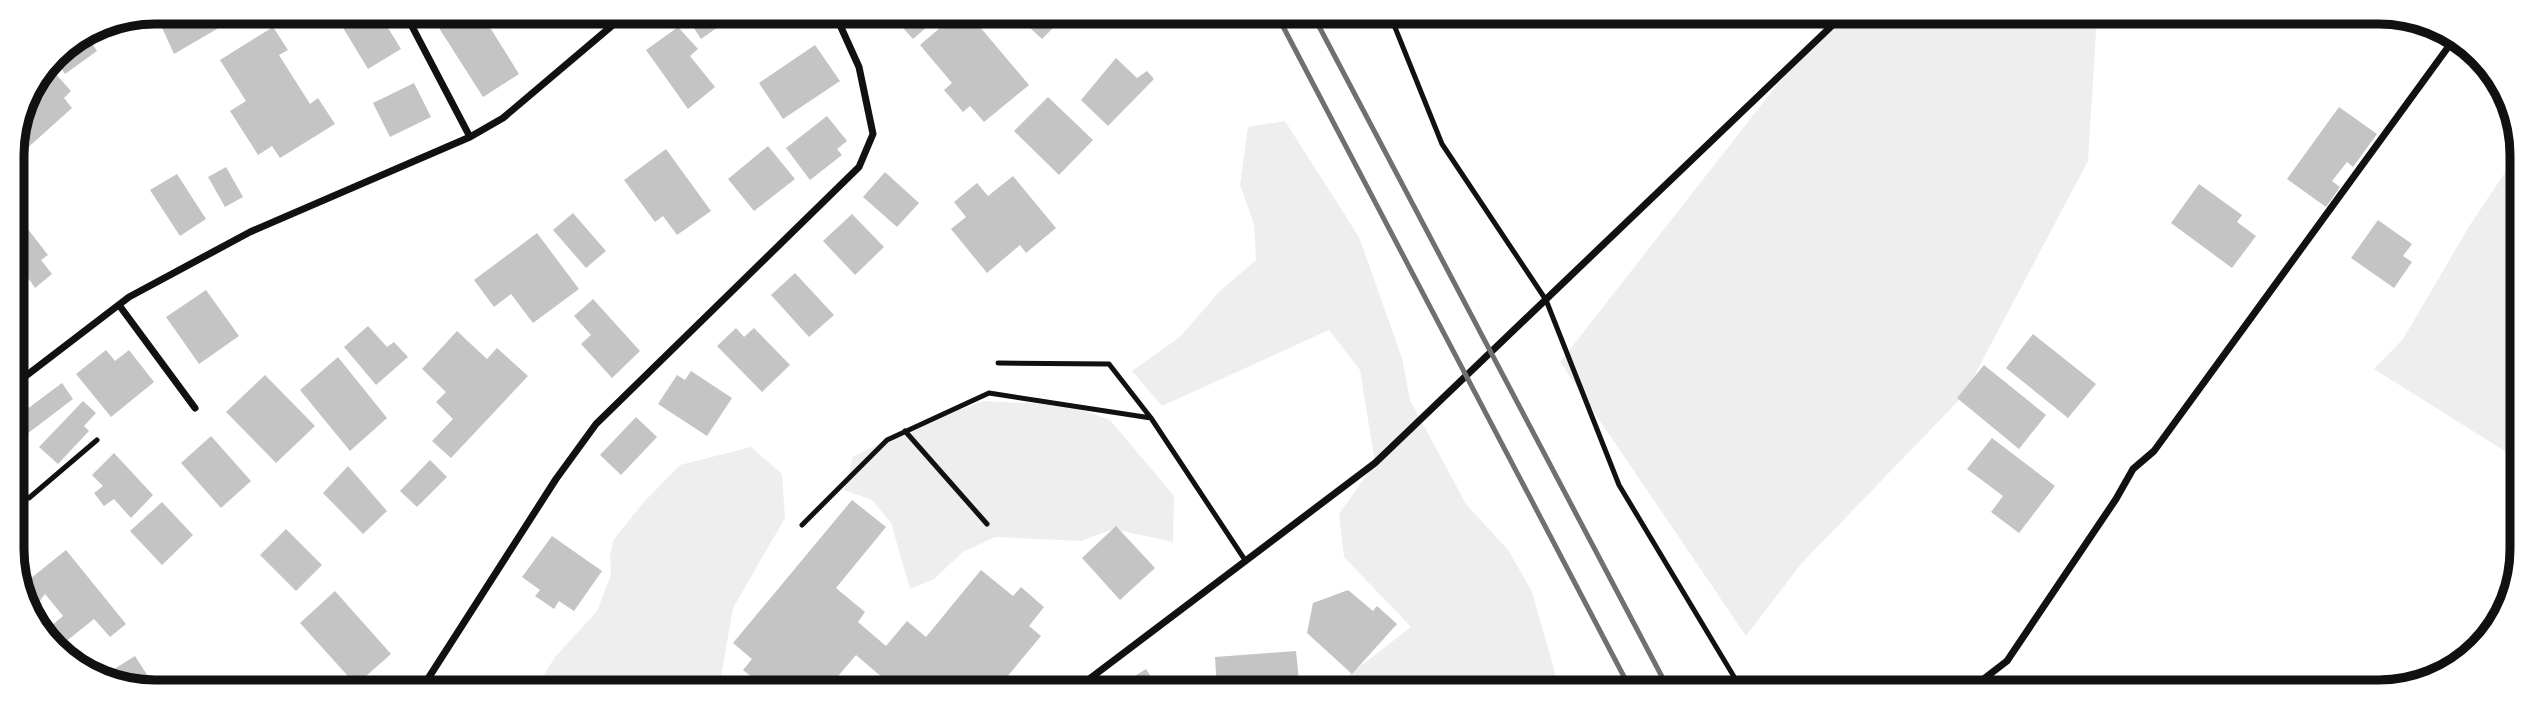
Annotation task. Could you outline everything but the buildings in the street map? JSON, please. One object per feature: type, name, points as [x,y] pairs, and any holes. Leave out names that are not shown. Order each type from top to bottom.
[{"type":"street","points":[[411,24],[470,137]]},
{"type":"street","points":[[24,377],[119,305],[250,232],[470,137],[503,118],[614,24]]},
{"type":"street","points":[[427,680],[556,479],[596,425],[859,167],[873,134],[859,67],[840,24]]},
{"type":"street","points":[[1088,680],[1375,463],[1834,24]]},
{"type":"street","points":[[1983,679],[2007,661],[2116,499],[2133,468],[2154,451],[2449,45]]},
{"type":"street","points":[[119,305],[195,408]]},
{"type":"lane","points":[[1394,24],[1442,144],[1546,300],[1619,485],[1736,679]]},
{"type":"lane","points":[[998,363],[1109,363],[1151,418],[1245,560]]},
{"type":"lane","points":[[802,525],[887,440],[989,393],[1151,418]]},
{"type":"lane","points":[[905,432],[987,524]]},
{"type":"lane","points":[[24,495],[29,498],[97,440]]},
{"type":"shaded area","points":[[1831,24],[2097,24],[2088,161],[1964,395],[1801,564],[1746,636],[1560,362],[1798,58]]},
{"type":"shaded area","points":[[1285,121],[1359,237],[1402,358],[1410,400],[1466,504],[1509,551],[1532,592],[1556,676],[1545,679],[1340,679],[1411,627],[1344,557],[1339,514],[1375,463],[1360,370],[1329,330],[1162,406],[1132,371],[1180,337],[1219,292],[1256,260],[1254,224],[1240,185],[1248,127]]},
{"type":"shaded area","points":[[2510,165],[2510,454],[2374,369],[2403,339],[2470,225]]},
{"type":"shaded area","points":[[983,401],[1069,405],[1110,420],[1174,496],[1173,542],[1113,529],[1081,541],[995,537],[963,552],[934,579],[910,589],[891,523],[872,500],[844,490],[853,457],[905,431]]},
{"type":"shaded area","points":[[751,447],[782,474],[785,518],[733,608],[720,680],[541,680],[555,657],[597,611],[611,575],[610,555],[614,539],[643,503],[680,465]]},
{"type":"railway","points":[[1282,24],[1625,679]]},
{"type":"railway","points":[[1318,24],[1663,679]]}]
